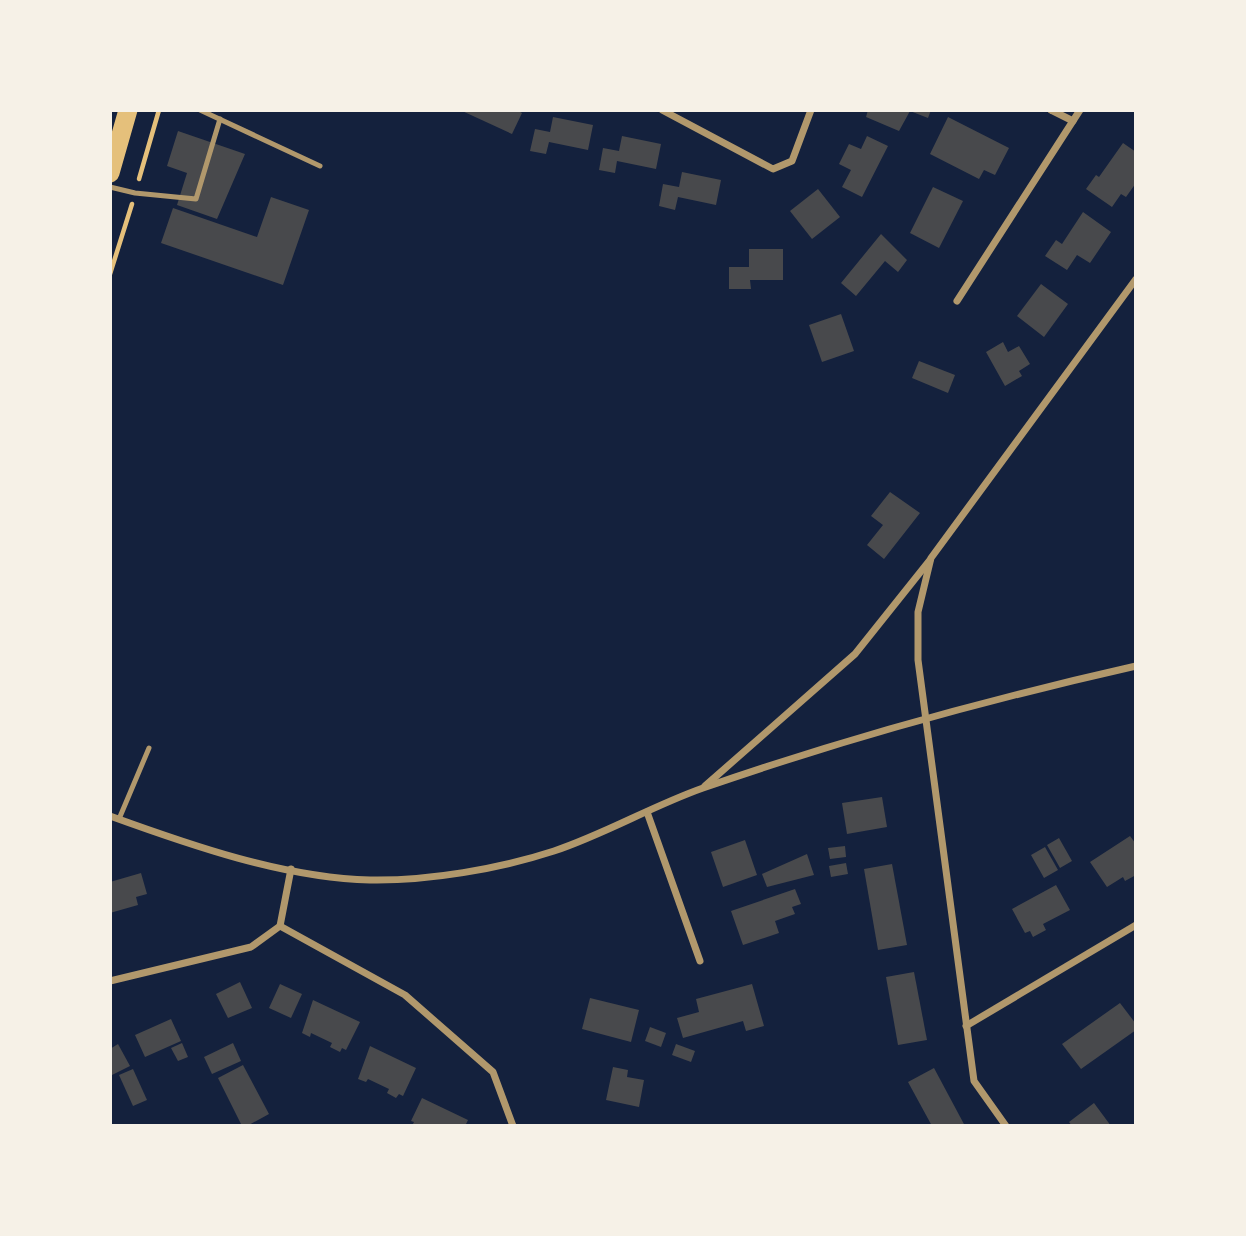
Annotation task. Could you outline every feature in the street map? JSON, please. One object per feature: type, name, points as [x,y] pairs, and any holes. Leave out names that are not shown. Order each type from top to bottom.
[{"type":"highway","points":[[110,173],[128,110]]},
{"type":"street","points":[[662,110],[773,169],[792,160],[811,110]]},
{"type":"street","points":[[1051,110],[1073,121]]},
{"type":"street","points":[[957,301],[1080,110]]},
{"type":"street","points":[[701,789],[855,654],[932,558],[1136,279]]},
{"type":"street","points":[[932,558],[918,612],[918,660],[974,1080],[1006,1126]]},
{"type":"street","points":[[110,816],[242,860],[291,869],[369,880],[470,872],[555,851],[701,789],[927,719],[1136,666]]},
{"type":"street","points":[[647,812],[700,961]]},
{"type":"street","points":[[110,981],[251,947],[281,926],[291,869]]},
{"type":"street","points":[[966,1026],[1136,925]]},
{"type":"street","points":[[281,926],[405,995],[493,1072],[513,1126]]},
{"type":"lane","points":[[200,110],[320,166]]},
{"type":"lane","points":[[110,187],[135,193],[196,199],[220,120]]},
{"type":"lane","points":[[119,819],[149,748]]},
{"type":"building","points":[[460,110],[517,110],[522,113],[512,134]]},
{"type":"building","points":[[868,110],[931,110],[928,118],[910,111],[899,131],[866,117]]},
{"type":"building","points":[[553,117],[593,125],[588,150],[549,142],[546,154],[530,151],[535,129],[550,132]]},
{"type":"building","points":[[948,117],[1009,148],[995,175],[984,170],[979,179],[930,154]]},
{"type":"building","points":[[178,131],[245,154],[217,219],[177,205],[187,173],[167,166]]},
{"type":"building","points":[[622,136],[661,144],[656,169],[617,161],[615,173],[599,170],[603,148],[619,151]]},
{"type":"building","points":[[867,136],[888,146],[862,197],[842,187],[851,170],[839,164],[849,144],[861,149]]},
{"type":"building","points":[[1123,143],[1136,152],[1136,183],[1126,197],[1121,194],[1112,207],[1086,189],[1096,175],[1099,177]]},
{"type":"building","points":[[682,172],[721,180],[716,205],[678,197],[675,210],[659,206],[663,184],[679,187]]},
{"type":"building","points":[[933,187],[963,201],[939,248],[910,233]]},
{"type":"building","points":[[818,189],[840,217],[812,239],[790,211]]},
{"type":"building","points":[[271,197],[309,210],[283,285],[161,243],[173,208],[257,237]]},
{"type":"building","points":[[1083,212],[1111,232],[1090,263],[1077,255],[1067,270],[1045,256],[1056,240],[1062,244]]},
{"type":"building","points":[[881,234],[907,260],[898,272],[885,261],[856,296],[841,283]]},
{"type":"building","points":[[749,249],[783,249],[783,280],[750,280],[751,289],[729,289],[729,267],[749,267]]},
{"type":"building","points":[[1041,284],[1068,304],[1044,337],[1017,316]]},
{"type":"building","points":[[841,314],[854,351],[822,362],[809,325]]},
{"type":"building","points":[[1003,342],[1008,352],[1019,346],[1030,364],[1019,371],[1022,376],[1005,386],[986,352]]},
{"type":"building","points":[[919,361],[955,375],[948,393],[912,378]]},
{"type":"building","points":[[890,492],[920,513],[884,559],[867,545],[883,525],[871,516]]},
{"type":"building","points":[[882,797],[887,827],[847,834],[842,803]]},
{"type":"building","points":[[1130,836],[1136,844],[1136,875],[1125,881],[1123,877],[1107,887],[1090,862]]},
{"type":"building","points":[[1059,838],[1072,861],[1060,868],[1047,845]]},
{"type":"building","points":[[745,840],[757,875],[723,887],[711,852]]},
{"type":"building","points":[[845,846],[846,857],[830,859],[828,848]]},
{"type":"building","points":[[1045,847],[1058,870],[1044,878],[1031,855]]},
{"type":"building","points":[[807,854],[814,875],[767,887],[762,874]]},
{"type":"building","points":[[846,863],[848,874],[831,877],[829,866]]},
{"type":"building","points":[[892,864],[907,945],[878,950],[864,869]]},
{"type":"building","points":[[141,873],[147,894],[136,897],[138,905],[110,913],[110,882]]},
{"type":"building","points":[[1056,885],[1070,910],[1043,924],[1046,930],[1033,937],[1030,931],[1025,933],[1012,909]]},
{"type":"building","points":[[795,889],[801,904],[792,907],[795,914],[775,921],[779,933],[743,945],[731,911]]},
{"type":"building","points":[[914,972],[927,1040],[898,1045],[886,977]]},
{"type":"building","points":[[240,982],[252,1008],[228,1018],[216,994]]},
{"type":"building","points":[[280,984],[302,994],[291,1018],[269,1008]]},
{"type":"building","points":[[752,984],[764,1026],[746,1031],[743,1021],[683,1038],[677,1018],[699,1012],[696,999]]},
{"type":"building","points":[[590,998],[639,1010],[631,1042],[582,1029]]},
{"type":"building","points":[[313,1000],[360,1022],[346,1050],[342,1048],[340,1052],[330,1047],[332,1043],[311,1033],[310,1037],[302,1033]]},
{"type":"building","points":[[1120,1003],[1136,1024],[1136,1030],[1081,1069],[1062,1044]]},
{"type":"building","points":[[171,1019],[181,1041],[145,1057],[135,1035]]},
{"type":"building","points":[[650,1027],[666,1033],[661,1047],[645,1041]]},
{"type":"building","points":[[182,1043],[188,1057],[178,1061],[171,1048]]},
{"type":"building","points":[[233,1043],[241,1061],[212,1074],[204,1057]]},
{"type":"building","points":[[118,1044],[130,1066],[110,1076],[110,1049]]},
{"type":"building","points":[[676,1044],[695,1051],[691,1062],[672,1055]]},
{"type":"building","points":[[370,1046],[416,1068],[403,1096],[399,1094],[396,1098],[387,1093],[389,1089],[368,1079],[366,1082],[358,1079]]},
{"type":"building","points":[[243,1065],[269,1114],[247,1126],[242,1126],[218,1078]]},
{"type":"building","points":[[613,1067],[628,1070],[627,1077],[644,1080],[639,1107],[606,1100]]},
{"type":"building","points":[[934,1068],[965,1126],[932,1126],[908,1082]]},
{"type":"building","points":[[133,1069],[147,1100],[133,1106],[119,1075]]},
{"type":"building","points":[[422,1098],[468,1120],[465,1126],[412,1126],[414,1122],[411,1121]]},
{"type":"building","points":[[1094,1103],[1111,1126],[1072,1126],[1069,1122]]}]
